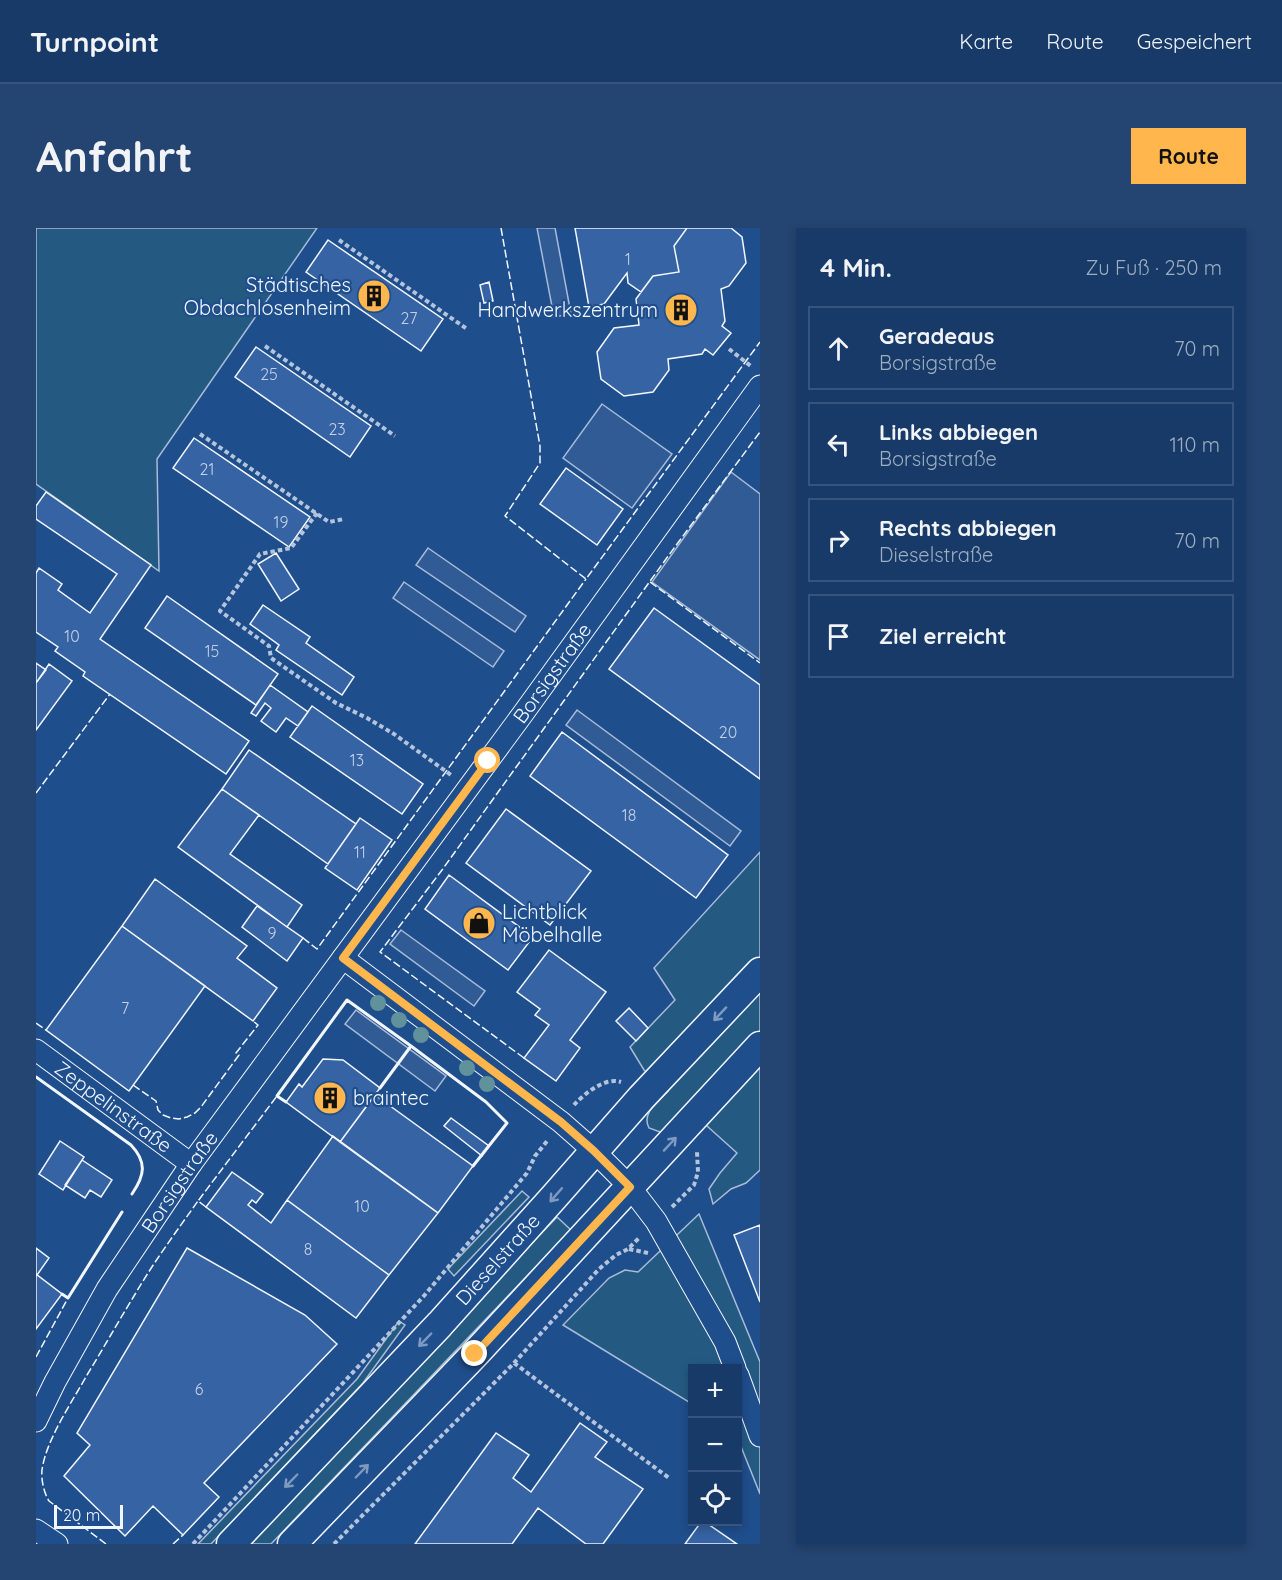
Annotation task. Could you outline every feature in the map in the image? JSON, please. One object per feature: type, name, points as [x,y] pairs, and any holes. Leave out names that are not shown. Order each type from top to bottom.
[{"type":"main road","name":"Dieselstraße","points":[[231,1544],[440,1324],[641,1098],[760,972]]},
{"type":"main road","points":[[292,1544],[475,1354],[760,1046]]},
{"type":"street","name":"Borsigstraße","points":[[36,1421],[107,1289],[191,1164],[469,787],[760,386]]},
{"type":"street","points":[[343,958],[561,1122],[630,1187],[656,1221],[726,1342],[734,1364]]},
{"type":"street","name":"Zeppelinstraße","points":[[36,1050],[191,1164]]},
{"type":"street","points":[[742,1386],[760,1436]]},
{"type":"street","points":[[36,1530],[57,1544]]},
{"type":"path","points":[[339,240],[467,328]]},
{"type":"path","points":[[265,346],[395,436]]},
{"type":"path","points":[[729,349],[760,372]]},
{"type":"path","points":[[200,434],[329,522],[344,519]]},
{"type":"path","points":[[317,513],[291,548],[260,554],[220,611],[269,645],[271,658],[336,703],[367,717],[394,734],[469,787]]},
{"type":"path","points":[[334,1544],[514,1363],[599,1269],[616,1255],[628,1249],[694,1185],[698,1173],[697,1152],[704,1145]]},
{"type":"path","points":[[193,1544],[423,1297],[528,1173]]},
{"type":"path","points":[[514,1363],[669,1478]]},
{"type":"shaded area","points":[[36,228],[317,228],[157,459],[159,571],[36,484]]},
{"type":"shaded area","points":[[537,228],[555,228],[571,314],[554,317]]},
{"type":"shaded area","points":[[602,404],[672,454],[632,508],[563,458]]},
{"type":"shaded area","points":[[731,472],[760,494],[760,660],[652,582]]},
{"type":"shaded area","points":[[428,548],[526,616],[515,632],[416,565]]},
{"type":"shaded area","points":[[404,582],[504,651],[493,667],[393,598]]},
{"type":"shaded area","points":[[577,710],[741,831],[730,846],[566,725]]},
{"type":"shaded area","points":[[760,852],[760,1170],[746,1183],[731,1189],[713,1204],[709,1189],[737,1153],[687,1108],[667,1129],[660,1132],[649,1128],[647,1117],[649,1113],[668,1091],[644,1070],[630,1047],[675,1000],[654,968]]},
{"type":"shaded area","points":[[401,930],[485,991],[474,1006],[390,944]]},
{"type":"shaded area","points":[[356,1010],[446,1076],[435,1091],[345,1024]]},
{"type":"shaded area","points":[[522,1191],[529,1197],[454,1276],[448,1269]]},
{"type":"shaded area","points":[[699,1214],[760,1362],[760,1494],[742,1449],[742,1364],[688,1364],[688,1402],[563,1325],[609,1278],[625,1270],[638,1272]]},
{"type":"shaded area","points":[[557,1217],[571,1230],[271,1544],[243,1544]]},
{"type":"shaded area","points":[[399,1321],[405,1325],[363,1383],[211,1544],[198,1544],[357,1379]]},
{"type":"building","points":[[575,228],[687,228],[674,246],[679,272],[653,276],[641,292],[628,283],[627,273],[604,304],[589,307]]},
{"type":"building","name":"Handwerkszentrum","points":[[687,228],[731,228],[742,237],[746,263],[729,286],[721,289],[725,321],[722,326],[731,333],[713,355],[705,349],[702,354],[668,359],[669,370],[653,392],[624,396],[601,379],[597,352],[614,328],[639,325],[636,299],[653,276],[679,272],[674,246]]},
{"type":"building","name":"Städtisches Obdachlosenheim","points":[[328,240],[443,319],[421,351],[306,272]]},
{"type":"building","points":[[489,282],[493,301],[484,303],[480,285]]},
{"type":"building","points":[[256,347],[371,426],[350,457],[235,377]]},
{"type":"building","points":[[194,438],[310,517],[289,547],[173,468]]},
{"type":"building","points":[[566,468],[623,509],[597,545],[540,504]]},
{"type":"building","points":[[46,492],[151,565],[100,639],[249,741],[226,774],[83,676],[85,672],[55,651],[58,647],[36,632],[36,573],[39,568],[62,584],[58,590],[90,613],[117,574],[36,519],[36,506]]},
{"type":"building","points":[[276,553],[299,589],[281,601],[258,564]]},
{"type":"building","points":[[167,596],[278,674],[256,705],[145,628]]},
{"type":"building","points":[[263,605],[310,637],[306,643],[354,677],[342,695],[276,650],[279,645],[250,624]]},
{"type":"building","points":[[654,608],[760,685],[760,779],[609,669]]},
{"type":"building","points":[[36,663],[46,670],[36,683]]},
{"type":"building","points":[[49,664],[72,681],[36,730],[36,683]]},
{"type":"building","points":[[270,685],[308,712],[298,726],[286,718],[276,732],[261,721],[271,708],[265,703],[256,716],[251,713]]},
{"type":"building","points":[[312,706],[423,784],[402,814],[290,737]]},
{"type":"building","points":[[562,732],[728,855],[696,898],[530,776]]},
{"type":"building","points":[[249,750],[356,824],[328,864],[222,789]]},
{"type":"building","points":[[222,789],[259,815],[230,854],[302,905],[287,927],[178,847]]},
{"type":"building","points":[[506,809],[591,871],[550,925],[466,863]]},
{"type":"building","points":[[360,818],[392,840],[357,890],[325,868]]},
{"type":"building","name":"Lichtblick Möbelhalle","points":[[449,875],[533,937],[508,970],[425,909]]},
{"type":"building","points":[[155,879],[247,946],[237,958],[277,988],[253,1021],[122,926]]},
{"type":"building","points":[[257,906],[303,938],[287,961],[242,927]]},
{"type":"building","points":[[122,926],[205,986],[129,1091],[46,1030]]},
{"type":"building","points":[[549,950],[606,992],[570,1040],[580,1048],[556,1081],[524,1058],[549,1025],[535,1015],[540,1009],[517,992]]},
{"type":"building","points":[[629,1008],[648,1028],[636,1041],[616,1021]]},
{"type":"building","name":"braintec","points":[[323,1059],[343,1060],[380,1088],[340,1142],[286,1102],[299,1084],[302,1087]]},
{"type":"building","points":[[375,1095],[473,1166],[438,1213],[340,1142]]},
{"type":"building","points":[[451,1118],[489,1146],[482,1156],[444,1126]]},
{"type":"building","points":[[333,1136],[438,1213],[389,1275],[287,1200]]},
{"type":"building","points":[[60,1141],[84,1157],[63,1190],[39,1174]]},
{"type":"building","points":[[82,1160],[112,1180],[101,1197],[90,1190],[85,1198],[65,1185]]},
{"type":"building","points":[[232,1172],[263,1194],[256,1203],[252,1200],[248,1205],[271,1223],[287,1200],[389,1275],[356,1318],[206,1207]]},
{"type":"building","points":[[760,1225],[760,1302],[734,1235]]},
{"type":"building","points":[[36,1248],[49,1258],[37,1275],[36,1274]]},
{"type":"building","points":[[187,1248],[305,1315],[337,1344],[204,1483],[219,1497],[183,1535],[153,1506],[125,1536],[64,1476],[90,1445],[77,1433]]},
{"type":"building","points":[[36,1274],[62,1294],[36,1329]]},
{"type":"building","points":[[580,1423],[607,1442],[595,1457],[643,1489],[603,1544],[586,1544],[538,1508],[512,1544],[415,1544],[496,1433],[529,1455],[513,1478],[531,1492]]},
{"type":"building","points":[[698,1526],[711,1526],[737,1544],[685,1544]]},
{"type":"fence","points":[[501,228],[540,446],[540,463],[505,516],[586,579],[760,342]]},
{"type":"fence","points":[[524,1058],[380,952],[760,432]]},
{"type":"fence","points":[[303,938],[317,949],[586,579]]},
{"type":"fence","points":[[650,582],[760,663]]},
{"type":"fence","points":[[36,793],[110,694]]},
{"type":"fence","points":[[133,1085],[156,1101],[158,1110],[163,1115],[179,1119],[195,1113],[239,1055],[236,1053],[258,1025],[253,1021]]},
{"type":"fence","points":[[36,1023],[46,1030]]},
{"type":"fence","points":[[206,1207],[198,1201],[277,1096]]},
{"type":"fence","points":[[106,1544],[49,1501],[42,1478],[44,1458],[60,1421],[141,1284],[198,1201]]},
{"type":"fence","points":[[36,1357],[68,1298]]},
{"type":"fence","points":[[173,1544],[183,1535]]},
{"type":"wall","points":[[286,1102],[277,1096],[347,1000],[411,1046],[380,1088]]},
{"type":"wall","points":[[411,1046],[486,1102],[507,1123],[473,1166]]},
{"type":"wall","points":[[36,1077],[131,1145],[136,1151],[142,1163],[142,1175],[132,1194]]},
{"type":"wall","points":[[62,1294],[68,1298],[122,1212]]},
{"type":"place","name":"Städtisches Obdachlosenheim","points":[[374,296]]},
{"type":"place","name":"Handwerkszentrum","points":[[681,310]]},
{"type":"place","name":"Lichtblick Möbelhalle","points":[[479,923]]},
{"type":"place","name":"braintec","points":[[330,1098]]},
{"type":"route","points":[[475,1354],[630,1187],[561,1122],[343,958],[488,761]]}]
